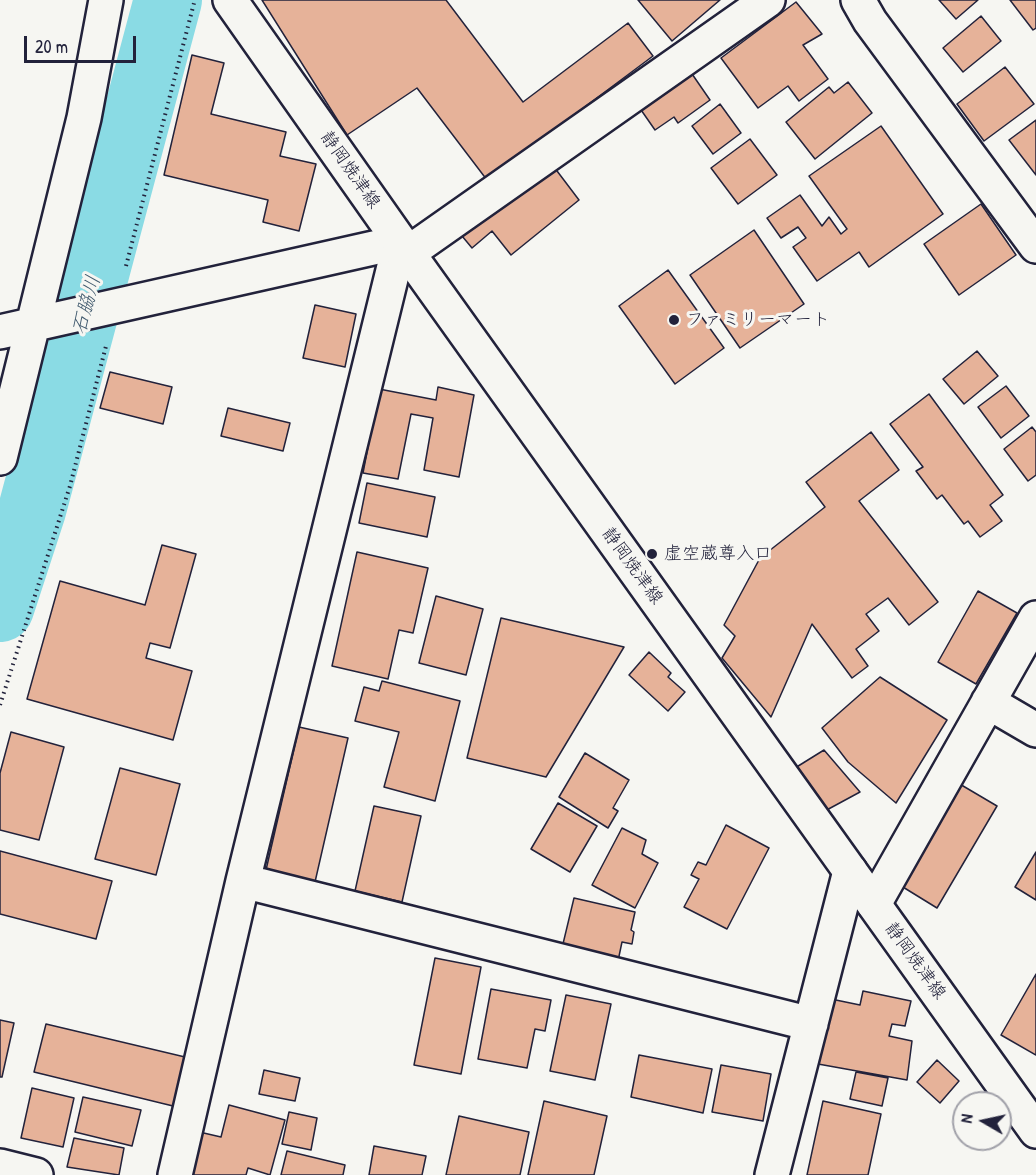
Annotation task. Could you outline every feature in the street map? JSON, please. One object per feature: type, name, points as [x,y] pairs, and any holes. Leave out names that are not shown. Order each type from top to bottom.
[{"type":"street","points":[[0,458],[43,323],[106,0]]},
{"type":"street","name":"静岡焼津線","points":[[230,0],[404,248],[1036,1131]]},
{"type":"street","points":[[0,332],[404,248],[768,0]]},
{"type":"street","points":[[858,0],[870,21],[1036,246]]},
{"type":"street","points":[[175,1175],[243,881],[404,248]]},
{"type":"street","points":[[874,904],[1036,618]]},
{"type":"street","points":[[988,702],[1036,730]]},
{"type":"street","points":[[772,1175],[850,871]]},
{"type":"street","points":[[243,881],[811,1024]]},
{"type":"street","points":[[0,1166],[36,1175]]},
{"type":"path","points":[[0,705],[70,486],[112,307],[194,0]]},
{"type":"building","points":[[262,0],[446,0],[523,102],[628,23],[653,56],[487,180],[417,88],[347,135]]},
{"type":"building","points":[[638,0],[720,0],[672,41]]},
{"type":"building","points":[[939,0],[978,0],[956,19]]},
{"type":"building","points":[[1010,0],[1036,0],[1036,28],[1033,30]]},
{"type":"building","points":[[796,2],[822,34],[803,45],[828,79],[799,101],[788,86],[758,108],[721,58]]},
{"type":"building","points":[[981,16],[1001,41],[963,72],[943,48]]},
{"type":"building","points":[[192,55],[224,63],[211,114],[286,132],[280,156],[316,164],[299,231],[263,222],[268,200],[164,175]]},
{"type":"building","points":[[1005,67],[1034,104],[984,141],[957,104]]},
{"type":"building","points":[[690,71],[710,100],[678,123],[674,117],[655,130],[639,107]]},
{"type":"building","points":[[848,82],[872,113],[815,159],[786,122],[829,87],[834,93]]},
{"type":"building","points":[[720,104],[741,133],[713,154],[692,126]]},
{"type":"building","points":[[1036,120],[1036,175],[1009,140]]},
{"type":"building","points":[[881,126],[943,214],[869,267],[859,252],[817,281],[793,247],[806,238],[798,227],[781,238],[767,218],[800,195],[822,226],[829,217],[841,234],[847,229],[809,176]]},
{"type":"building","points":[[750,139],[777,175],[738,204],[711,168]]},
{"type":"building","points":[[551,163],[579,200],[511,255],[492,231],[472,248],[462,236]]},
{"type":"building","points":[[981,204],[1016,255],[959,295],[924,244]]},
{"type":"building","points":[[754,230],[804,304],[740,348],[690,275]]},
{"type":"building","points":[[668,270],[724,348],[675,384],[619,306]]},
{"type":"building","points":[[315,305],[356,314],[345,367],[303,358]]},
{"type":"building","points":[[977,351],[998,376],[964,404],[943,379]]},
{"type":"building","points":[[110,372],[172,387],[163,424],[100,408]]},
{"type":"building","points":[[1006,386],[1029,416],[1001,438],[978,407]]},
{"type":"building","points":[[438,387],[474,395],[459,477],[424,470],[433,418],[411,414],[398,479],[363,473],[379,389],[436,400]]},
{"type":"building","points":[[929,394],[1003,495],[990,505],[1002,521],[980,537],[968,521],[964,524],[942,495],[937,499],[916,471],[923,467],[890,424]]},
{"type":"building","points":[[228,408],[290,423],[283,451],[221,436]]},
{"type":"building","points":[[1032,427],[1036,432],[1036,475],[1028,481],[1004,449]]},
{"type":"building","points":[[871,432],[899,470],[859,501],[938,602],[909,625],[888,598],[866,614],[879,631],[856,649],[868,666],[852,678],[812,624],[771,717],[722,658],[735,636],[724,625],[760,558],[825,507],[806,482]]},
{"type":"building","points":[[367,483],[435,497],[427,537],[359,523]]},
{"type":"building","points":[[162,545],[196,554],[170,648],[150,643],[146,658],[192,671],[173,740],[27,699],[60,581],[145,605]]},
{"type":"building","points":[[357,552],[428,568],[413,633],[399,630],[388,679],[332,666]]},
{"type":"building","points":[[978,591],[1017,613],[976,684],[938,662]]},
{"type":"building","points":[[436,596],[483,609],[466,675],[419,663]]},
{"type":"building","points":[[501,618],[624,647],[546,777],[467,758]]},
{"type":"building","points":[[649,652],[671,673],[668,677],[685,692],[668,711],[629,675]]},
{"type":"building","points":[[880,677],[947,720],[896,803],[848,762],[822,728]]},
{"type":"building","points":[[382,681],[460,701],[435,801],[384,787],[399,732],[355,721],[364,687],[379,691]]},
{"type":"building","points":[[299,727],[348,738],[315,882],[266,870]]},
{"type":"building","points":[[11,732],[64,747],[39,840],[0,830],[0,773]]},
{"type":"building","points":[[824,750],[860,792],[823,812],[795,768]]},
{"type":"building","points":[[585,753],[629,780],[613,808],[618,811],[608,828],[559,797]]},
{"type":"building","points":[[120,768],[180,784],[156,875],[95,859]]},
{"type":"building","points":[[958,783],[997,806],[937,908],[898,884]]},
{"type":"building","points":[[558,803],[597,826],[570,872],[531,849]]},
{"type":"building","points":[[374,806],[421,816],[402,902],[355,891]]},
{"type":"building","points":[[726,825],[769,848],[727,929],[684,907],[699,879],[691,875],[698,862],[706,865]]},
{"type":"building","points":[[622,828],[646,840],[642,854],[658,863],[635,908],[592,885]]},
{"type":"building","points":[[0,851],[112,881],[96,939],[0,914]]},
{"type":"building","points":[[1036,852],[1036,900],[1015,887]]},
{"type":"building","points":[[574,898],[635,912],[631,930],[634,932],[632,944],[622,942],[618,961],[562,948]]},
{"type":"building","points":[[435,958],[481,967],[461,1074],[414,1065]]},
{"type":"building","points":[[1036,974],[1036,1055],[1001,1035]]},
{"type":"building","points":[[491,989],[551,1000],[545,1031],[535,1029],[527,1068],[478,1059]]},
{"type":"building","points":[[863,991],[911,1001],[905,1026],[892,1024],[889,1036],[912,1041],[907,1080],[818,1064],[831,999],[860,1005]]},
{"type":"building","points":[[566,995],[611,1004],[595,1080],[550,1071]]},
{"type":"building","points":[[0,1020],[14,1023],[2,1077],[0,1077]]},
{"type":"building","points":[[46,1024],[185,1057],[173,1106],[34,1072]]},
{"type":"building","points":[[639,1055],[712,1069],[703,1113],[631,1097]]},
{"type":"building","points":[[937,1060],[959,1081],[940,1103],[917,1082]]},
{"type":"building","points":[[721,1065],[771,1074],[763,1121],[712,1112]]},
{"type":"building","points":[[264,1070],[300,1078],[295,1101],[259,1094]]},
{"type":"building","points":[[856,1072],[888,1078],[882,1106],[850,1099]]},
{"type":"building","points":[[32,1088],[74,1098],[63,1147],[21,1138]]},
{"type":"building","points":[[83,1097],[141,1110],[132,1146],[75,1132]]},
{"type":"building","points":[[544,1101],[607,1116],[594,1175],[528,1175]]},
{"type":"building","points":[[823,1101],[881,1114],[868,1175],[807,1175]]},
{"type":"building","points":[[229,1105],[285,1120],[270,1175],[248,1168],[246,1175],[183,1175],[195,1131],[221,1137]]},
{"type":"building","points":[[289,1112],[317,1118],[311,1150],[282,1144]]},
{"type":"building","points":[[459,1116],[529,1132],[520,1175],[446,1175]]},
{"type":"building","points":[[74,1138],[124,1148],[119,1175],[67,1167]]},
{"type":"building","points":[[374,1146],[426,1156],[422,1175],[369,1175]]},
{"type":"building","points":[[287,1151],[345,1165],[343,1175],[281,1175]]},
{"type":"waterway","name":"石脇川","points":[[0,608],[32,510],[168,0]]},
{"type":"place","name":"ファミリーマート","points":[[674,320]]},
{"type":"place","name":"虚空蔵尊入口","points":[[652,554]]}]
